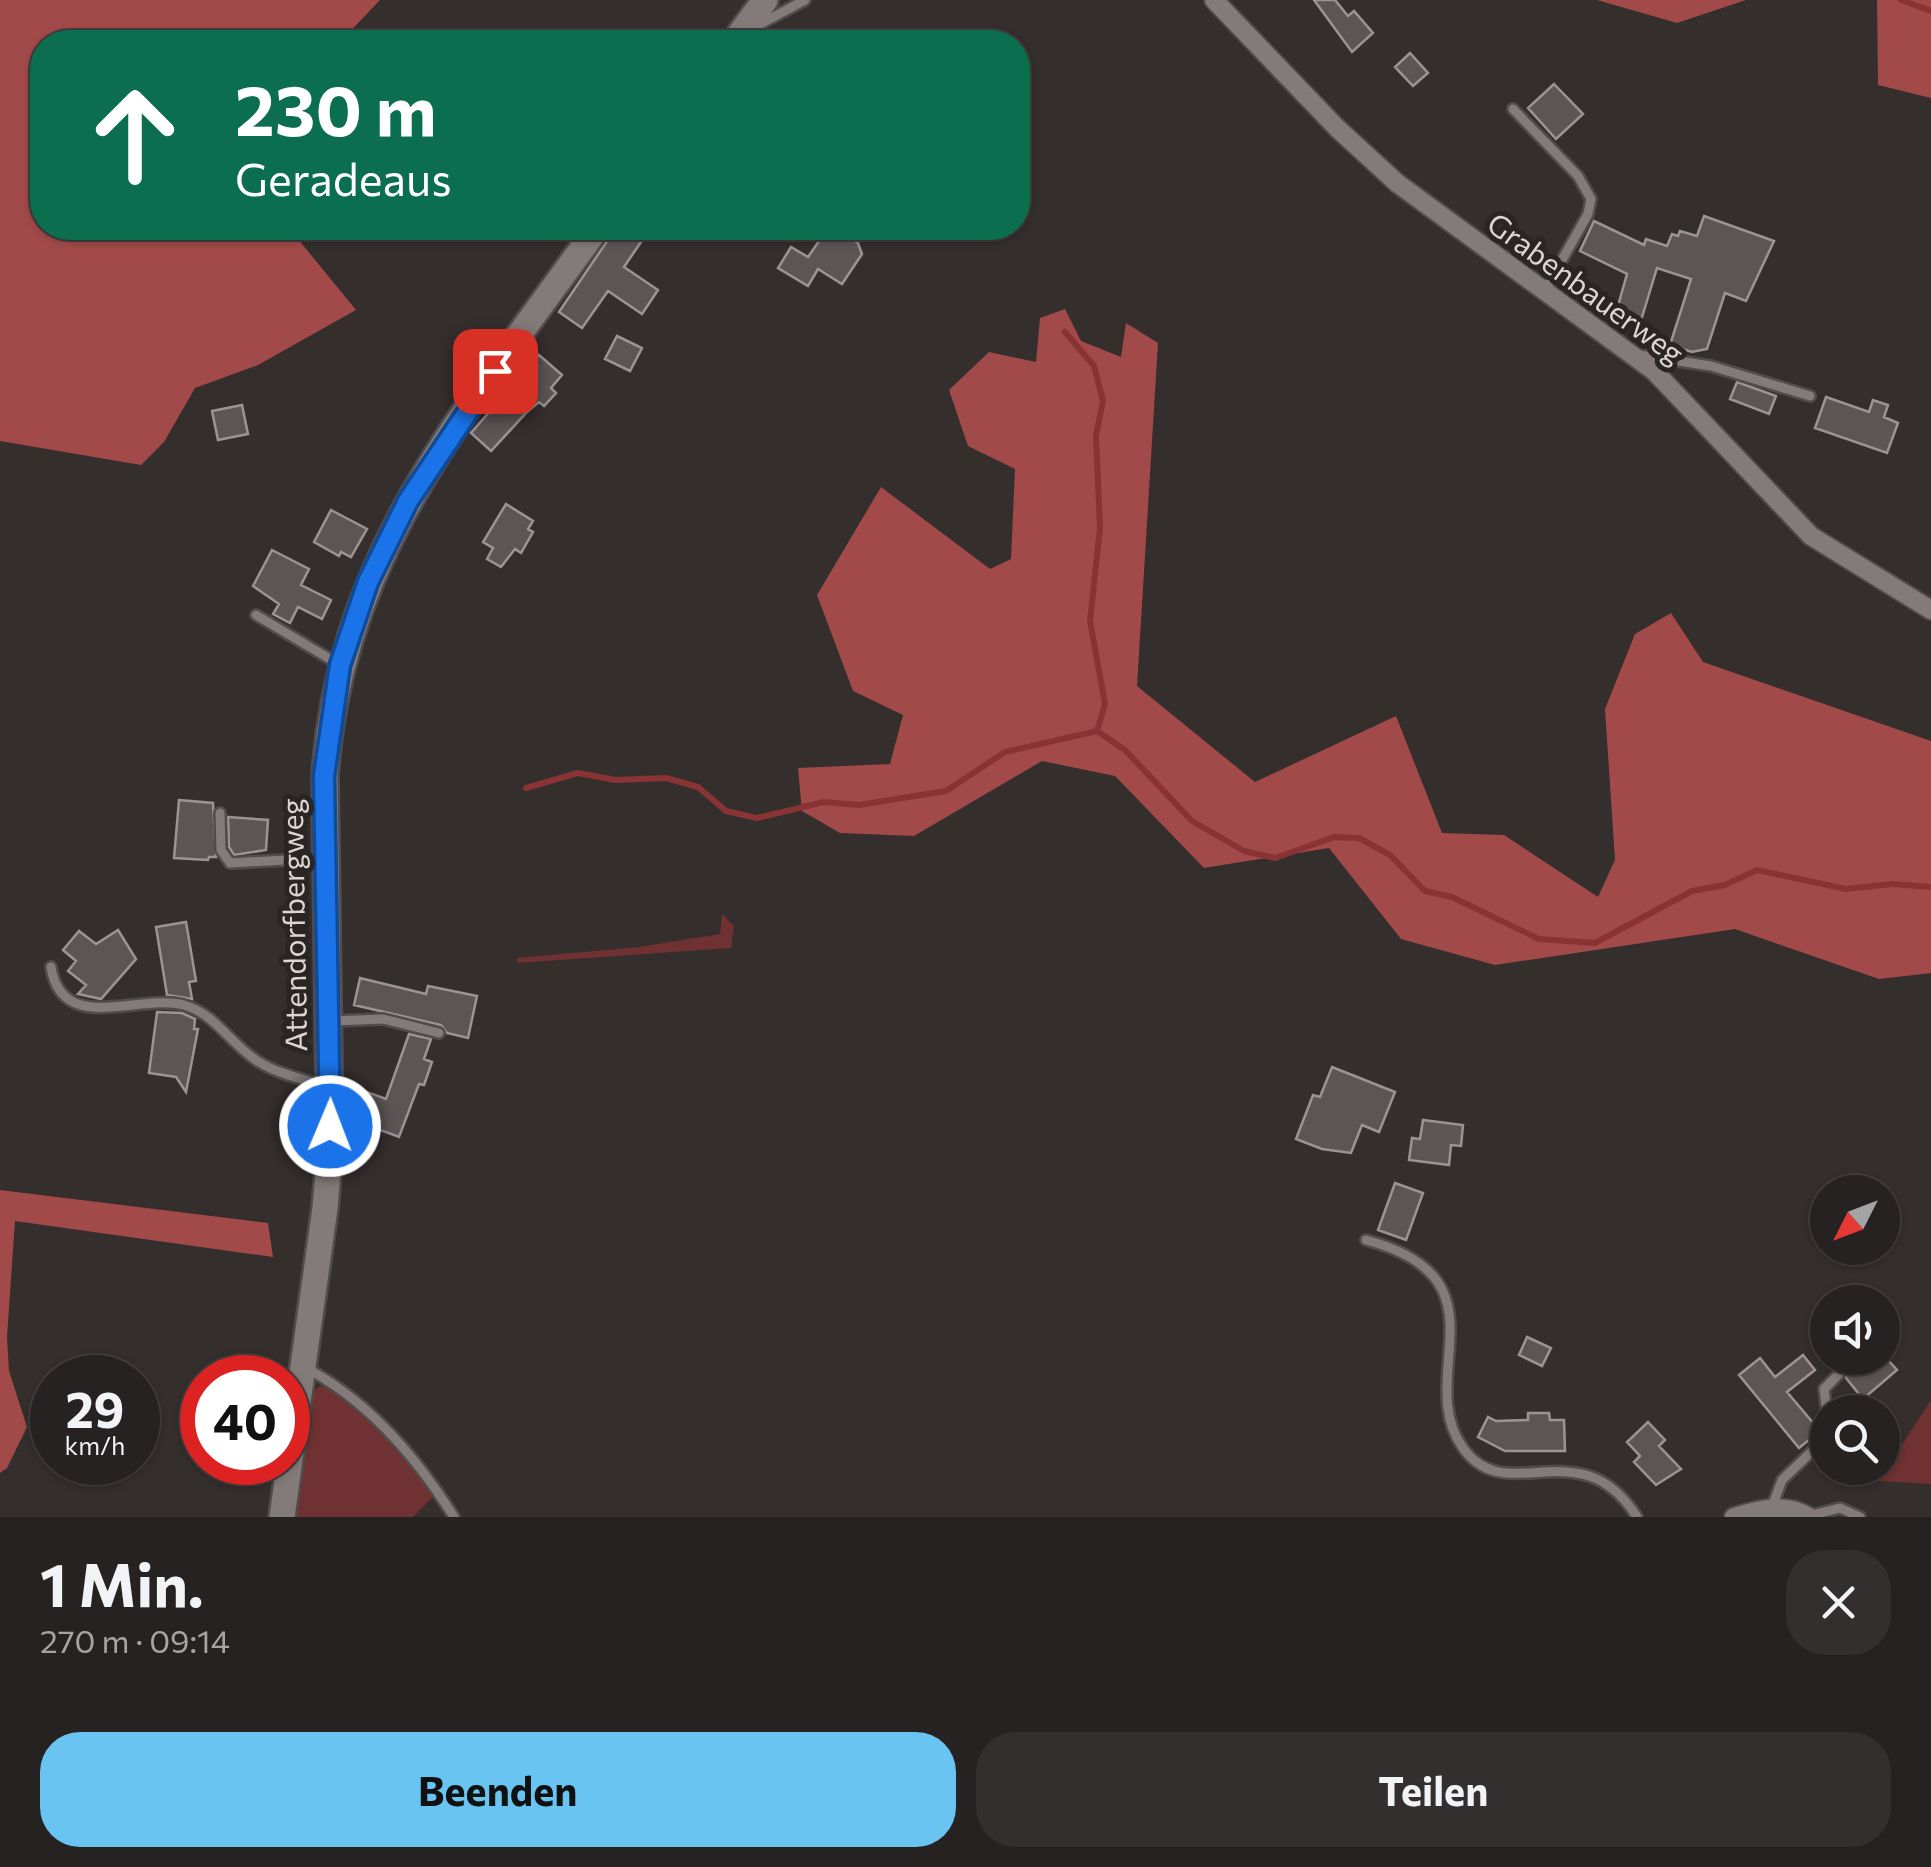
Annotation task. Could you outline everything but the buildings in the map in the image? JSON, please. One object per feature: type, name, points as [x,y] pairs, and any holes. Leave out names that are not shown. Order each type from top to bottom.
[{"type":"street","points":[[743,30],[766,0]]},
{"type":"street","name":"Grabenbauerweg","points":[[1214,0],[1337,128],[1397,183],[1631,354],[1680,395],[1811,536],[1931,610]]},
{"type":"street","name":"Attendorfbergweg","points":[[305,1355],[325,1208],[331,1087],[326,747],[340,665],[368,582],[427,469],[589,240]]},
{"type":"street","name":"Attendorfbergweg","points":[[282,1517],[286,1485]]},
{"type":"street","points":[[1734,1517],[1772,1508],[1794,1510],[1808,1517]]},
{"type":"lane","points":[[753,30],[805,0]]},
{"type":"lane","points":[[1513,109],[1578,176],[1591,199],[1588,214],[1543,292]]},
{"type":"lane","points":[[1631,354],[1711,366],[1810,396]]},
{"type":"lane","points":[[256,614],[340,665]]},
{"type":"lane","points":[[220,814],[221,850],[230,863],[326,858]]},
{"type":"lane","points":[[51,967],[53,980],[74,1002],[100,1010],[139,1002],[184,1005],[207,1016],[258,1061],[331,1087]]},
{"type":"lane","points":[[330,1022],[382,1019],[439,1033]]},
{"type":"lane","points":[[1366,1240],[1393,1248],[1423,1266],[1447,1301],[1452,1326],[1450,1420],[1469,1456],[1503,1472],[1577,1472],[1598,1476],[1618,1492],[1637,1517]]},
{"type":"lane","points":[[310,1372],[351,1398],[398,1442],[454,1517]]},
{"type":"lane","points":[[1825,1395],[1824,1389],[1837,1375]]},
{"type":"lane","points":[[1772,1508],[1782,1480],[1810,1453]]},
{"type":"lane","points":[[1808,1517],[1840,1508],[1860,1517]]},
{"type":"shaded area","points":[[0,0],[380,0],[351,30],[30,30],[30,240],[299,240],[356,310],[258,365],[195,388],[164,442],[141,465],[0,441]]},
{"type":"shaded area","points":[[1597,0],[1746,0],[1677,23]]},
{"type":"shaded area","points":[[1877,0],[1931,0],[1931,98],[1878,85]]},
{"type":"shaded area","points":[[1065,309],[1081,341],[1121,357],[1126,323],[1158,343],[1137,686],[1255,782],[1396,716],[1442,833],[1504,835],[1598,897],[1615,860],[1605,709],[1635,634],[1671,613],[1703,662],[1931,741],[1931,973],[1879,979],[1735,929],[1495,965],[1401,939],[1329,848],[1204,868],[1115,776],[1042,761],[914,836],[840,833],[802,811],[798,768],[890,764],[903,715],[853,691],[817,595],[881,487],[990,569],[1011,559],[1015,469],[968,446],[949,390],[989,352],[1036,362],[1040,318]]},
{"type":"shaded area","points":[[722,914],[734,926],[731,948],[517,963],[517,958],[639,947],[720,934]]},
{"type":"shaded area","points":[[0,1190],[268,1223],[273,1257],[15,1221],[7,1337],[9,1371],[27,1427],[7,1468],[0,1473]]},
{"type":"shaded area","points":[[320,1386],[351,1400],[399,1448],[436,1494],[413,1517],[293,1517],[297,1485],[310,1485],[310,1394]]},
{"type":"shaded area","points":[[1931,1400],[1931,1484],[1900,1482],[1900,1447]]},
{"type":"waterway","points":[[1901,0],[1931,11]]},
{"type":"waterway","points":[[1065,332],[1094,366],[1103,401],[1096,435],[1100,528],[1090,621],[1105,704],[1097,731]]},
{"type":"waterway","points":[[526,788],[578,773],[615,780],[666,778],[698,787],[726,811],[757,818],[824,802],[859,805],[946,791],[1005,752],[1097,731],[1125,750],[1192,821],[1244,851],[1275,858],[1334,837],[1359,838],[1390,855],[1425,891],[1452,897],[1539,939],[1595,943],[1692,891],[1725,885],[1757,870],[1846,889],[1892,884],[1931,887]]},
{"type":"route","points":[[330,1126],[324,776],[340,665],[368,582],[408,501],[495,371]]}]
